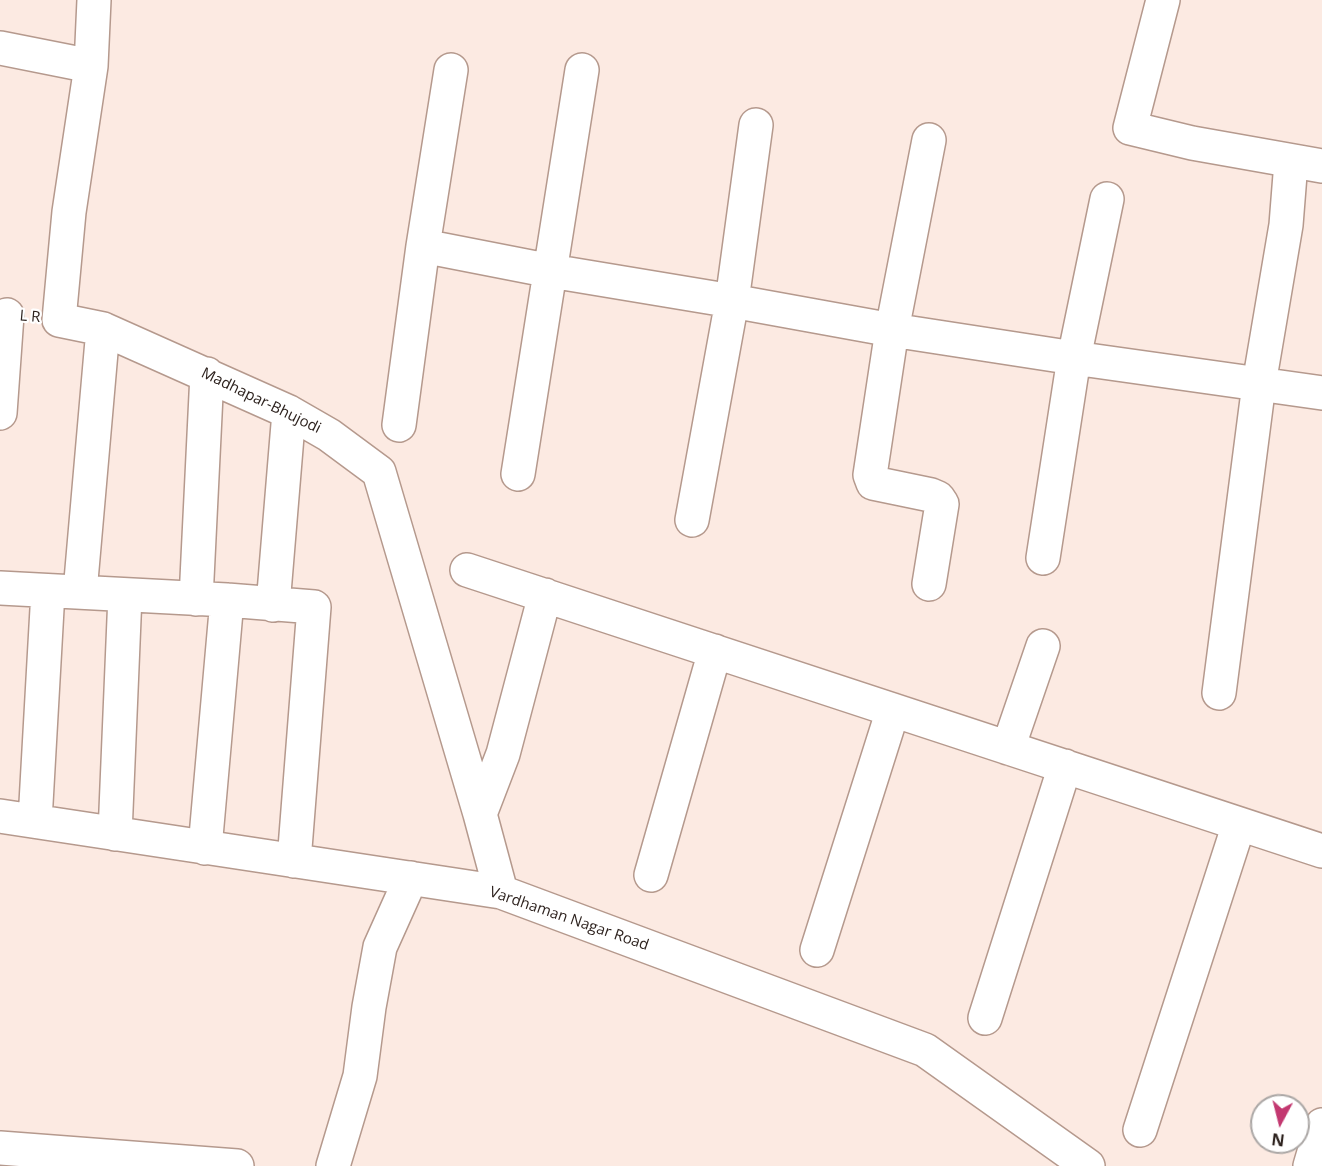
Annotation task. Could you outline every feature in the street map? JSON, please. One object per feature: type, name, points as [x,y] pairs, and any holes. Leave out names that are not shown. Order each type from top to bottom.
[{"type":"street","points":[[60,320],[69,212],[91,66],[94,0]]},
{"type":"street","points":[[1163,0],[1130,128],[1192,143],[1306,164],[1286,225],[1259,384],[1219,693]]},
{"type":"street","points":[[0,48],[91,66]]},
{"type":"street","points":[[399,425],[423,246],[451,70]]},
{"type":"street","points":[[518,474],[582,70]]},
{"type":"street","points":[[692,520],[732,301],[756,124]]},
{"type":"street","points":[[929,140],[892,330],[870,475],[873,483],[931,495],[938,498],[942,504],[929,584]]},
{"type":"street","points":[[1042,558],[1074,358],[1107,199]]},
{"type":"street","points":[[423,246],[551,271],[892,330],[1322,393]]},
{"type":"street","points":[[0,413],[4,316]]},
{"type":"street","name":"L R","points":[[4,316],[60,320]]},
{"type":"street","name":"Madhapar-Bhujodi","points":[[60,320],[103,329],[289,412],[329,435],[378,472],[501,892]]},
{"type":"street","points":[[80,592],[103,329]]},
{"type":"street","points":[[205,848],[211,599],[207,374]]},
{"type":"street","points":[[273,605],[289,412]]},
{"type":"street","points":[[467,570],[1322,851]]},
{"type":"street","points":[[0,588],[314,607],[294,861]]},
{"type":"street","points":[[35,821],[48,591]]},
{"type":"street","points":[[480,814],[503,754],[544,595]]},
{"type":"street","points":[[115,834],[125,596]]},
{"type":"street","points":[[1008,748],[1043,646]]},
{"type":"street","points":[[651,874],[715,651]]},
{"type":"street","points":[[817,950],[893,710]]},
{"type":"street","points":[[985,1017],[1065,766]]},
{"type":"street","name":"Vardhaman Nagar Road","points":[[0,816],[501,892],[925,1050],[1088,1166]]},
{"type":"street","points":[[1140,1130],[1239,824]]},
{"type":"street","points":[[333,1166],[360,1076],[380,947],[411,878]]},
{"type":"street","points":[[1310,1166],[1322,1125]]},
{"type":"street","points":[[0,1148],[237,1166]]}]
